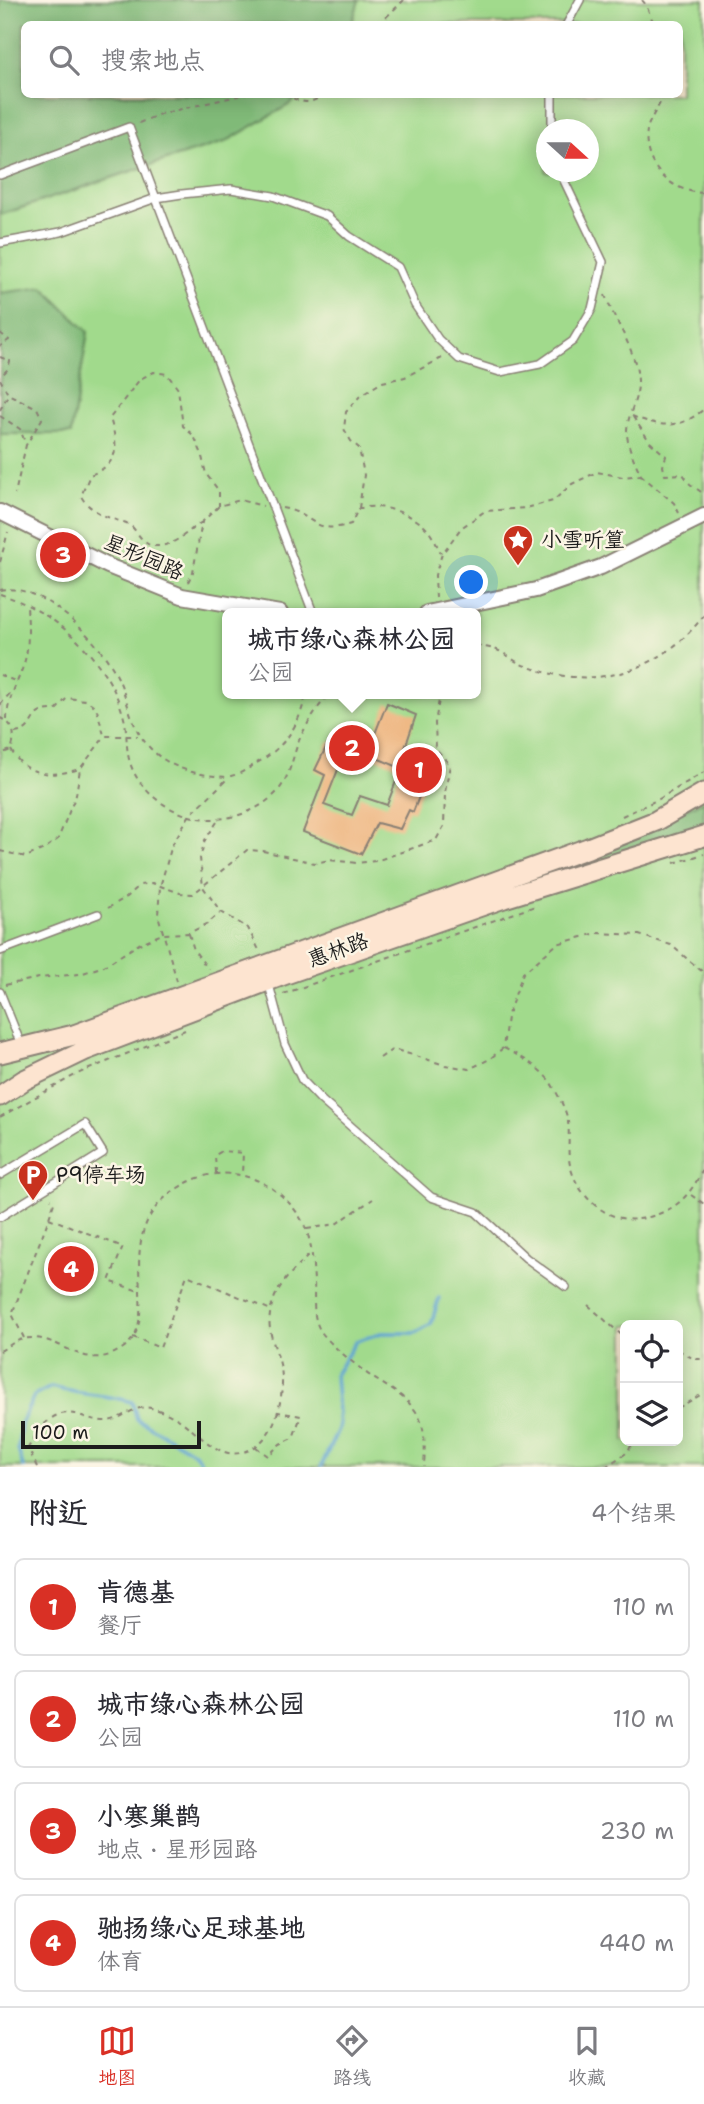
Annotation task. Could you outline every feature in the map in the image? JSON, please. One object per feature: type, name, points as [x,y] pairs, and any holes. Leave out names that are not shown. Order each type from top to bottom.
[{"type":"main road","name":"惠林路","points":[[0,1096],[24,1080],[86,1050],[267,974],[656,821],[704,793]]},
{"type":"main road","name":"惠林路","points":[[0,1053],[74,1035],[704,836]]},
{"type":"street","name":"星形园路","points":[[6,514],[108,566],[182,596],[251,608]]},
{"type":"street","points":[[455,608],[536,590],[601,567],[704,516]]},
{"type":"lane","points":[[568,21],[579,0]]},
{"type":"lane","points":[[551,98],[552,119]]},
{"type":"lane","points":[[0,175],[129,127],[311,608]]},
{"type":"lane","points":[[0,243],[61,232],[156,198],[231,189],[273,196],[327,216],[349,236],[398,267],[415,305],[438,339],[459,359],[500,372],[540,364],[573,341],[592,309],[603,262],[565,182]]},
{"type":"lane","points":[[0,951],[98,914]]},
{"type":"lane","points":[[267,974],[285,1044],[302,1080],[321,1100],[431,1197],[475,1212],[526,1258],[566,1287]]},
{"type":"lane","points":[[0,989],[22,1048]]},
{"type":"lane","points":[[0,1175],[85,1124],[103,1153],[0,1217]]},
{"type":"path","points":[[382,21],[404,0]]},
{"type":"path","points":[[642,0],[652,21]]},
{"type":"path","points":[[129,127],[160,114],[229,98]]},
{"type":"path","points":[[292,98],[300,102],[314,102],[320,98]]},
{"type":"path","points":[[662,98],[647,128],[648,152],[656,170],[674,187],[704,193]]},
{"type":"path","points":[[600,273],[606,297],[633,358],[638,379],[637,398],[626,431],[632,455],[640,475],[674,503],[680,513]]},
{"type":"path","points":[[0,333],[9,340],[0,346]]},
{"type":"path","points":[[219,506],[219,491],[205,474],[201,452],[194,436],[183,426],[178,389],[167,374],[154,372],[141,379],[110,418],[116,450],[111,462],[103,470],[90,475],[81,496],[85,503],[97,511],[130,524],[146,544],[152,547],[167,545],[180,539],[219,506],[240,500],[300,512],[324,528],[334,529],[351,524],[358,509],[364,475],[359,448],[344,429],[346,412],[360,396],[382,382],[405,377],[452,352]]},
{"type":"path","points":[[0,357],[9,361],[8,369],[0,378],[8,394],[37,408],[42,419],[26,445],[15,494]]},
{"type":"path","points":[[0,410],[8,394]]},
{"type":"path","points":[[631,415],[667,426],[696,416],[704,409]]},
{"type":"path","points":[[631,415],[650,442],[666,456],[663,466],[665,474],[683,474],[690,484],[704,494]]},
{"type":"path","points":[[0,416],[20,429],[26,445]]},
{"type":"path","points":[[432,608],[435,575],[442,554],[461,528],[485,511],[526,508],[553,501],[572,484],[597,472],[623,477],[640,475]]},
{"type":"path","points":[[358,509],[368,506],[414,520],[426,528],[442,554]]},
{"type":"path","points":[[0,562],[6,514]]},
{"type":"path","points":[[182,596],[193,572],[202,522]]},
{"type":"path","points":[[0,592],[9,588],[34,594],[62,612],[82,631],[118,677],[140,736],[153,750],[173,766],[200,774],[229,777]]},
{"type":"path","points":[[0,592],[27,603],[74,635],[103,671],[117,695],[124,720],[129,761],[140,782],[158,801],[188,816],[218,821],[250,811],[275,795],[293,762],[300,738],[327,699]]},
{"type":"path","points":[[0,705],[16,682],[26,655],[27,603]]},
{"type":"path","points":[[481,646],[498,651],[524,666],[560,677],[596,679],[627,672],[661,657],[689,636],[704,615]]},
{"type":"path","points":[[0,675],[16,682]]},
{"type":"path","points":[[11,691],[7,720],[15,733],[11,750],[16,760],[41,774],[55,775],[80,769]]},
{"type":"path","points":[[15,733],[30,727],[34,716],[43,710],[56,710],[67,698],[86,700],[96,707],[104,736]]},
{"type":"path","points":[[177,981],[158,915],[160,887],[172,845],[188,816],[229,777],[276,753],[303,710],[305,699]]},
{"type":"path","points":[[98,914],[127,897],[140,885],[152,883],[192,894],[247,850],[315,863],[329,860],[357,863],[376,861],[436,840],[444,826],[445,792],[450,765],[436,749],[435,723],[439,699]]},
{"type":"path","points":[[0,718],[7,720]]},
{"type":"path","points":[[104,736],[140,736]]},
{"type":"path","points":[[0,851],[26,857],[58,839],[76,795],[80,769],[104,736]]},
{"type":"path","points":[[0,754],[11,750]]},
{"type":"path","points":[[218,821],[205,840],[200,858],[203,887],[222,912],[248,928],[267,974]]},
{"type":"path","points":[[671,864],[704,854]]},
{"type":"path","name":"惠林路","points":[[267,974],[549,901]]},
{"type":"path","points":[[0,989],[16,981],[80,974],[104,966],[139,944],[162,934],[189,933],[207,925],[222,912]]},
{"type":"path","points":[[189,933],[194,950],[209,970]]},
{"type":"path","points":[[380,1058],[393,1049],[445,1065],[470,1069],[490,1059],[503,1048],[507,1017],[523,973],[557,944],[597,933],[639,935],[671,945],[704,973]]},
{"type":"path","points":[[0,1117],[77,1074],[192,1027]]},
{"type":"path","points":[[503,1048],[529,1060],[551,1082],[568,1120],[570,1165],[582,1194],[608,1216],[632,1221],[662,1213],[690,1194],[704,1168]]},
{"type":"path","points":[[216,1174],[215,1155],[222,1151],[243,1153],[242,1175]]},
{"type":"path","points":[[0,1351],[24,1338],[39,1338],[93,1359],[111,1355],[126,1346],[138,1328],[141,1312],[137,1256],[141,1235],[150,1215],[163,1197],[199,1176],[242,1175],[274,1188],[306,1229],[314,1283],[313,1307],[321,1331],[366,1373],[402,1396],[419,1415],[424,1436],[424,1467]]},
{"type":"path","points":[[24,1338],[12,1314],[54,1203],[46,1189]]},
{"type":"path","points":[[690,1194],[704,1204]]},
{"type":"path","points":[[306,1229],[336,1224],[373,1199]]},
{"type":"path","points":[[49,1219],[123,1247],[109,1281],[140,1292]]},
{"type":"path","points":[[37,1467],[28,1448],[42,1425],[58,1414],[74,1414],[91,1420],[110,1421],[131,1411],[148,1407],[176,1418],[218,1450],[242,1453],[262,1443],[276,1420],[282,1376],[269,1333],[274,1300],[286,1279],[311,1253]]},
{"type":"path","points":[[132,1336],[160,1348],[187,1275],[272,1310]]},
{"type":"path","points":[[588,1305],[620,1334]]},
{"type":"path","points":[[683,1353],[694,1359],[704,1359]]},
{"type":"path","points":[[683,1405],[704,1393]]},
{"type":"path","points":[[256,1446],[268,1456],[280,1444],[293,1438],[301,1416],[277,1412]]},
{"type":"path","points":[[605,1467],[625,1454],[631,1446]]},
{"type":"green space","points":[[0,0],[704,0],[704,1467],[0,1467]]},
{"type":"green space","points":[[0,0],[359,0],[353,21],[21,21],[21,98],[296,98],[225,142],[0,215]]},
{"type":"green space","points":[[43,287],[88,332],[71,434],[0,434],[0,293]]},
{"type":"green space","points":[[704,801],[704,832],[368,938]]},
{"type":"building","points":[[387,703],[416,715],[403,754],[431,766],[413,812],[409,810],[400,829],[377,823],[361,854],[303,832],[325,775],[315,770],[329,741],[347,747],[324,805],[352,815],[360,796],[387,805],[401,768],[367,754]]},
{"type":"waterway","points":[[321,1467],[339,1427],[335,1375],[356,1341],[381,1333],[415,1333],[431,1324],[439,1298]]},
{"type":"waterway","points":[[23,1467],[18,1449],[21,1424],[34,1396],[51,1387],[132,1402],[137,1419],[195,1453],[204,1467]]},
{"type":"place","name":"小寒巢鹊","points":[[63,555]]},
{"type":"place","name":"小雪听篁","points":[[518,567]]},
{"type":"place","name":"城市绿心森林公园","points":[[352,748]]},
{"type":"place","name":"肯德基","points":[[419,770]]},
{"type":"place","name":"P9停车场","points":[[33,1202]]},
{"type":"place","name":"驰扬绿心足球基地","points":[[71,1269]]}]
